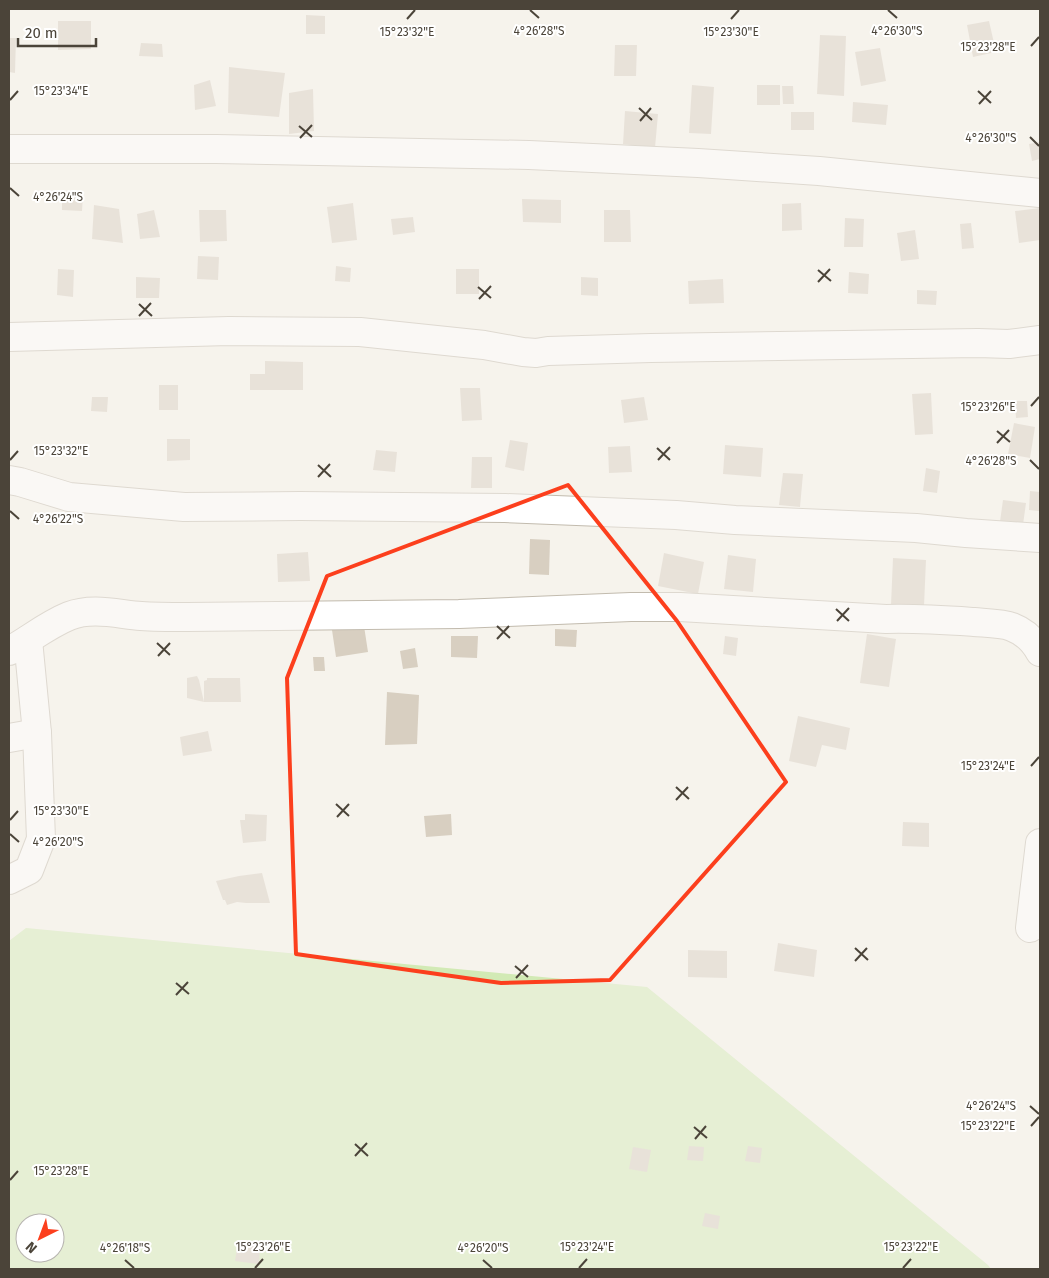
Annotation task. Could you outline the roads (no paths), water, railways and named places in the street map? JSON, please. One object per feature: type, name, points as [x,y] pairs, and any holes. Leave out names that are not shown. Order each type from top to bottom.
[{"type":"street","points":[[9,149],[206,149],[539,155],[707,163],[819,171],[1040,193]]},
{"type":"street","points":[[9,336],[229,331],[360,332],[484,345],[536,353],[651,348],[1010,344],[1040,340]]},
{"type":"street","points":[[9,480],[69,497],[184,507],[505,508],[916,528],[1040,538]]},
{"type":"street","points":[[9,880],[29,870],[41,839],[37,733],[19,645],[49,626],[70,616],[93,611],[143,616],[187,617],[459,614],[670,607],[886,619],[935,619],[1012,626],[1026,634],[1040,652]]},
{"type":"street","points":[[9,738],[37,733]]},
{"type":"street","points":[[1030,928],[1040,843]]}]
